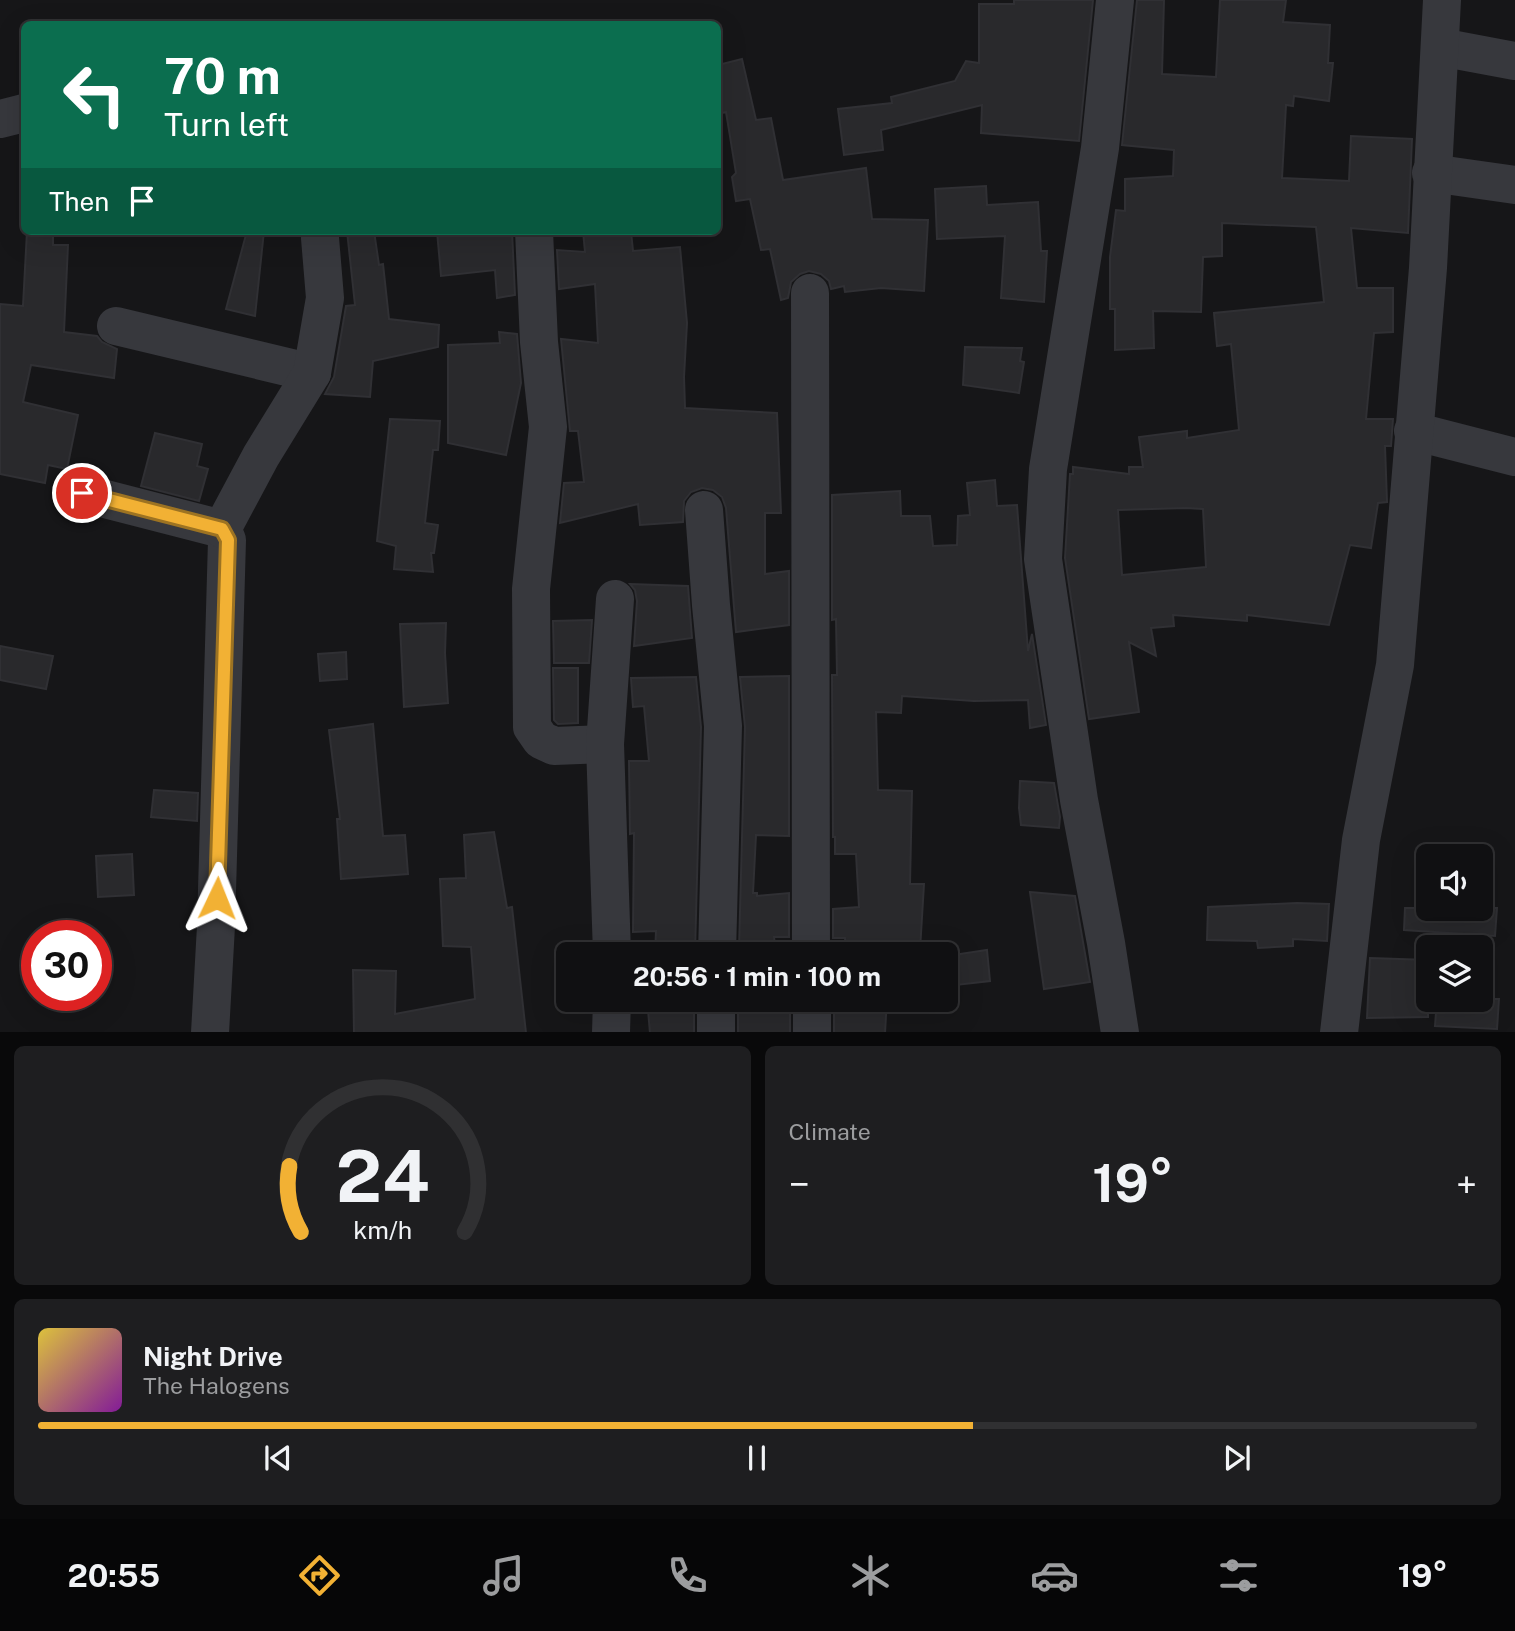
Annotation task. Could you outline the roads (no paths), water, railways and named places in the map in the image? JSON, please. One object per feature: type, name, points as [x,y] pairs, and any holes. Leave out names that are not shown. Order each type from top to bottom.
[{"type":"street","points":[[1115,0],[1100,148],[1048,469],[1043,559],[1079,800],[1120,1032]]},
{"type":"street","points":[[1339,1032],[1361,840],[1395,665],[1428,268],[1442,0]]},
{"type":"street","points":[[1440,47],[1515,61]]},
{"type":"street","points":[[0,119],[21,114]]},
{"type":"street","points":[[1432,173],[1515,185]]},
{"type":"street","points":[[534,235],[539,342],[548,427],[531,589],[532,727],[541,740],[554,746],[605,744]]},
{"type":"street","points":[[222,529],[261,456],[312,373],[325,298],[320,238]]},
{"type":"street","points":[[810,293],[811,942]]},
{"type":"street","points":[[116,326],[312,373]]},
{"type":"street","points":[[1413,431],[1515,457]]},
{"type":"street","points":[[82,493],[222,529],[228,540],[216,926],[210,1032]]},
{"type":"street","points":[[704,510],[723,726],[717,942]]},
{"type":"street","points":[[612,942],[605,744],[615,599]]},
{"type":"street","points":[[611,1032],[612,1012]]},
{"type":"street","points":[[716,1012],[716,1032]]},
{"type":"street","points":[[812,1012],[812,1032]]}]
